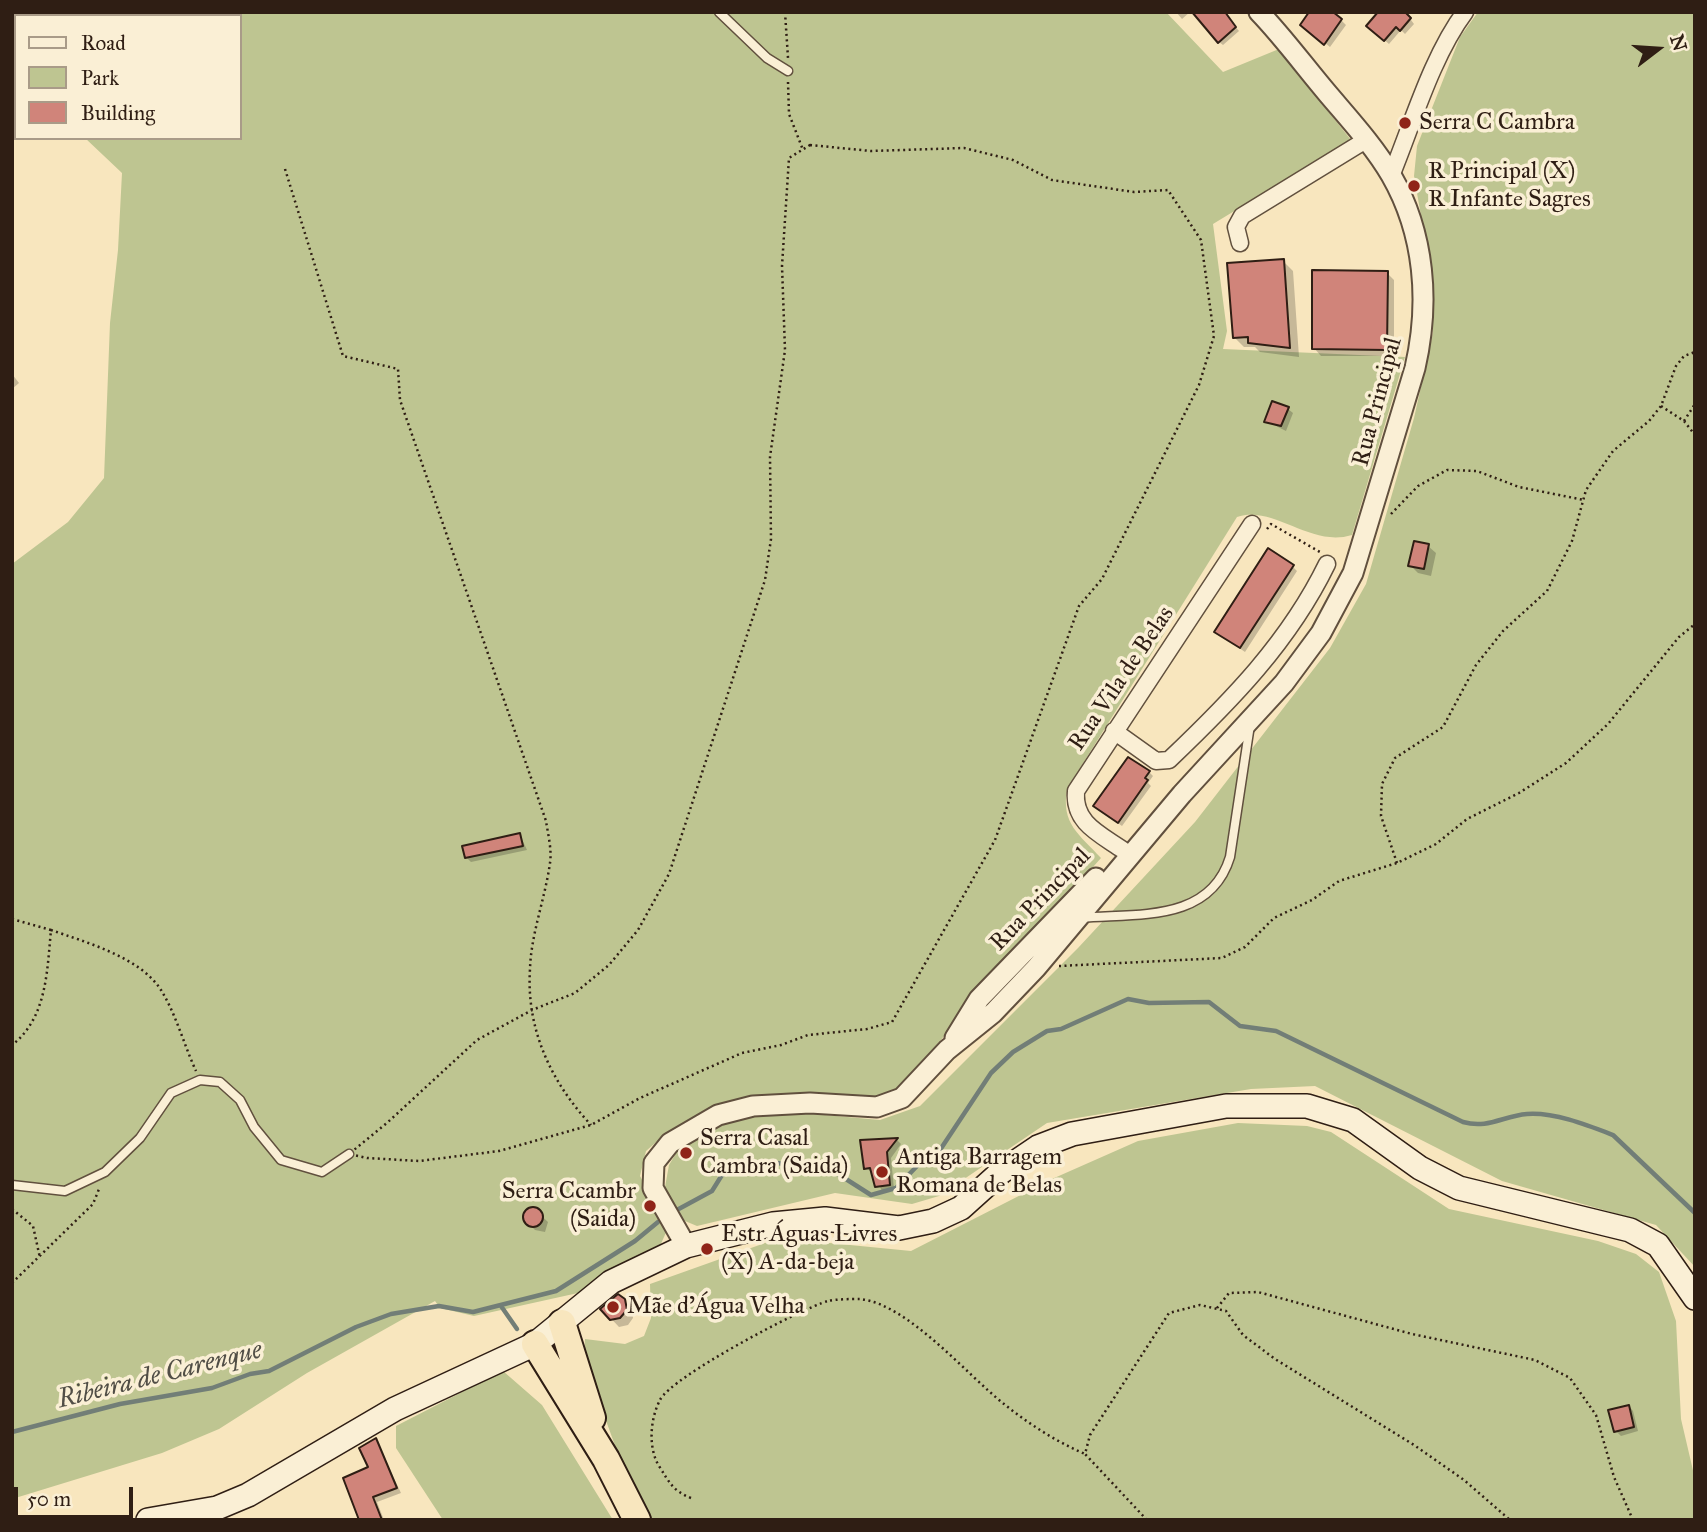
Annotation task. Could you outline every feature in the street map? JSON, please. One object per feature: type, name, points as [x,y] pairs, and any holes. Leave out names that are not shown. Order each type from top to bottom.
[{"type":"highway","points":[[562,1323],[606,1459]]},
{"type":"highway","points":[[535,1344],[606,1459],[637,1520]]},
{"type":"main road","points":[[149,1520],[217,1507],[248,1495],[395,1409],[535,1344],[611,1282],[686,1246],[773,1223],[825,1219],[899,1228],[933,1221],[961,1208],[1000,1172],[1038,1147],[1072,1135],[1226,1106],[1307,1106],[1353,1120],[1420,1168],[1459,1188],[1630,1230],[1658,1244],[1695,1298]]},
{"type":"street","name":"Rua Principal","points":[[686,1246],[653,1188],[654,1163],[670,1143],[718,1115],[766,1105],[810,1103],[877,1107],[902,1098],[947,1050],[993,1013],[1036,968],[1182,794],[1284,683],[1321,633],[1353,573],[1415,368],[1422,337],[1424,285],[1416,238],[1391,176],[1366,140],[1259,12]]},
{"type":"street","points":[[1391,176],[1433,74],[1456,24],[1465,12]]},
{"type":"street","points":[[1240,243],[1236,228],[1242,216],[1366,140]]},
{"type":"street","name":"Rua Vila de Belas","points":[[1123,850],[1086,823],[1075,807],[1076,791],[1252,524]]},
{"type":"street","points":[[1114,731],[1156,761],[1169,760],[1233,700],[1292,625],[1327,564]]},
{"type":"street","name":"Rua Principal","points":[[947,1050],[979,999],[1123,850],[1182,794]]},
{"type":"lane","points":[[719,12],[767,58],[788,71]]},
{"type":"lane","points":[[1078,918],[1177,910],[1202,897],[1224,877],[1251,719]]},
{"type":"lane","points":[[12,1185],[65,1191],[105,1172],[140,1138],[171,1093],[200,1080],[220,1082],[240,1100],[254,1127],[281,1160],[323,1172],[349,1153]]},
{"type":"path","points":[[810,145],[871,151],[964,148],[1013,160],[1052,180],[1133,192],[1168,190],[1201,240],[1210,294],[1214,336],[1199,385],[1102,579],[1079,606],[995,840],[892,1022],[867,1029],[808,1035],[781,1045],[742,1053],[640,1098],[591,1125],[499,1151],[419,1161],[367,1158],[349,1153],[388,1122],[477,1040],[532,1010],[575,992],[609,965],[638,930],[668,874],[765,580],[771,539],[771,446],[785,350],[782,266],[789,158],[810,145]]},
{"type":"path","points":[[285,169],[343,356],[398,369],[400,400],[547,821],[550,860],[530,969],[532,1010],[543,1057],[574,1106],[591,1125]]},
{"type":"path","points":[[1396,863],[1381,816],[1382,784],[1395,758],[1443,727],[1476,665],[1503,631],[1547,591],[1572,541],[1586,491],[1613,451],[1649,421],[1661,406],[1676,366],[1684,356],[1695,352]]},
{"type":"path","points":[[1684,421],[1695,404]]},
{"type":"path","points":[[1661,406],[1684,421],[1695,435]]},
{"type":"path","points":[[1386,525],[1391,514],[1418,486],[1447,470],[1476,471],[1519,487],[1584,500]]},
{"type":"path","points":[[1252,524],[1266,530],[1271,524],[1318,548],[1327,564]]},
{"type":"path","points":[[1036,968],[1222,958],[1245,947],[1274,918],[1312,901],[1339,881],[1396,863],[1436,844],[1468,819],[1519,793],[1566,763],[1608,724],[1679,637],[1695,624]]},
{"type":"path","points":[[12,919],[110,951],[145,974],[160,989],[200,1080]]},
{"type":"path","points":[[12,1045],[28,1033],[43,996],[51,930]]},
{"type":"path","points":[[12,1283],[93,1204],[105,1172]]},
{"type":"path","points":[[12,1209],[33,1226],[40,1258]]},
{"type":"path","points":[[1217,1308],[1229,1293],[1258,1292],[1412,1334],[1535,1360],[1570,1378],[1596,1415],[1614,1477],[1633,1520]]},
{"type":"path","points":[[691,1498],[675,1492],[652,1454],[653,1422],[660,1398],[712,1358],[829,1301],[859,1299],[885,1305],[932,1340],[1003,1403],[1054,1440],[1085,1454],[1147,1520]]},
{"type":"path","points":[[1085,1454],[1096,1426],[1169,1313],[1200,1304],[1226,1311],[1243,1335],[1275,1359],[1424,1452],[1464,1480],[1510,1520]]},
{"type":"green space","points":[[12,12],[78,12],[14,14],[12,70]]},
{"type":"green space","points":[[1166,12],[1223,72],[1279,49],[1351,140],[1213,224],[1227,331],[1223,349],[1405,357],[1352,535],[1322,536],[1265,517],[1237,517],[1067,789],[1069,820],[1101,858],[963,1013],[903,1086],[884,1100],[750,1098],[683,1124],[646,1151],[640,1176],[668,1228],[660,1246],[587,1291],[474,1316],[440,1308],[435,1301],[307,1373],[219,1429],[162,1453],[12,1499],[12,564],[68,522],[104,478],[110,323],[118,250],[122,173],[87,140],[242,140],[242,14],[108,14]]},
{"type":"green space","points":[[1478,12],[1695,12],[1695,1267],[1656,1225],[1502,1181],[1315,1086],[1251,1089],[1047,1123],[939,1196],[912,1204],[835,1193],[697,1226],[685,1221],[668,1198],[665,1187],[669,1165],[678,1150],[730,1121],[781,1111],[880,1120],[920,1106],[1078,948],[1195,822],[1330,648],[1366,584],[1414,418],[1433,333],[1433,284],[1414,176],[1417,146],[1460,37]]},
{"type":"green space","points":[[1238,1123],[1307,1126],[1331,1132],[1449,1209],[1598,1241],[1636,1254],[1659,1272],[1676,1321],[1681,1419],[1695,1479],[1695,1520],[653,1520],[644,1508],[621,1462],[584,1360],[585,1339],[625,1344],[644,1336],[651,1318],[650,1284],[779,1238],[911,1251],[1052,1179],[1138,1141]]},
{"type":"green space","points":[[503,1371],[542,1405],[613,1520],[443,1520],[396,1448],[396,1426]]},
{"type":"building","points":[[1192,12],[1225,12],[1236,27],[1218,43]]},
{"type":"building","points":[[1309,12],[1333,12],[1342,19],[1324,45],[1300,25]]},
{"type":"building","points":[[1378,12],[1405,12],[1411,18],[1400,31],[1396,27],[1384,41],[1366,26]]},
{"type":"building","points":[[1284,259],[1290,348],[1248,343],[1248,337],[1233,338],[1227,263]]},
{"type":"building","points":[[1312,270],[1388,271],[1387,350],[1312,349]]},
{"type":"building","points":[[1272,401],[1289,407],[1281,426],[1264,422]]},
{"type":"building","points":[[1414,541],[1429,544],[1424,569],[1408,566]]},
{"type":"building","points":[[1268,548],[1294,565],[1240,648],[1214,632]]},
{"type":"building","points":[[1128,757],[1150,771],[1145,778],[1148,780],[1118,823],[1093,806]]},
{"type":"building","points":[[520,833],[523,846],[465,858],[462,846]]},
{"type":"building","points":[[898,1138],[887,1152],[890,1185],[875,1187],[870,1168],[864,1169],[860,1140]]},
{"type":"building","points":[[533,1207],[540,1210],[543,1217],[540,1224],[533,1227],[526,1224],[523,1217],[526,1210]]},
{"type":"building","name":"Mãe d'Água Velha","points":[[618,1294],[625,1299],[627,1310],[620,1318],[610,1320],[600,1309]]},
{"type":"building","points":[[1629,1405],[1634,1427],[1614,1432],[1608,1410]]},
{"type":"building","points":[[376,1438],[397,1488],[373,1497],[382,1520],[359,1520],[343,1478],[368,1467],[359,1448]]},
{"type":"waterway","name":"Ribeira de Carenque","points":[[675,1211],[712,1191],[722,1175],[748,1163],[770,1162],[820,1169],[838,1174],[871,1195],[896,1188],[917,1166],[940,1150],[991,1073],[1013,1052],[1047,1031],[1061,1029],[1128,999],[1149,1003],[1209,1002],[1240,1026],[1276,1031],[1463,1122],[1480,1124],[1518,1115],[1537,1114],[1570,1120],[1603,1131],[1613,1135],[1695,1213]]},
{"type":"waterway","name":"Ribeira de Carenque","points":[[12,1432],[120,1404],[212,1388],[250,1374],[269,1371],[356,1327],[391,1314],[439,1306],[473,1312],[556,1291],[635,1241],[658,1222]]},
{"type":"waterway","points":[[501,1306],[517,1329]]},
{"type":"place","name":"Serra C Cambra","points":[[1405,123]]},
{"type":"place","name":"R Principal (X) R Infante Sagres","points":[[1414,186]]},
{"type":"place","name":"Serra Casal Cambra (Saida)","points":[[686,1153]]},
{"type":"place","name":"Antiga Barragem Romana de Belas","points":[[882,1172]]},
{"type":"place","name":"Serra Ccambr (Saida)","points":[[650,1206]]},
{"type":"place","name":"Estr Águas Livres (X) A-da-beja","points":[[707,1249]]},
{"type":"place","name":"Mãe d'Água Velha","points":[[613,1307]]}]
